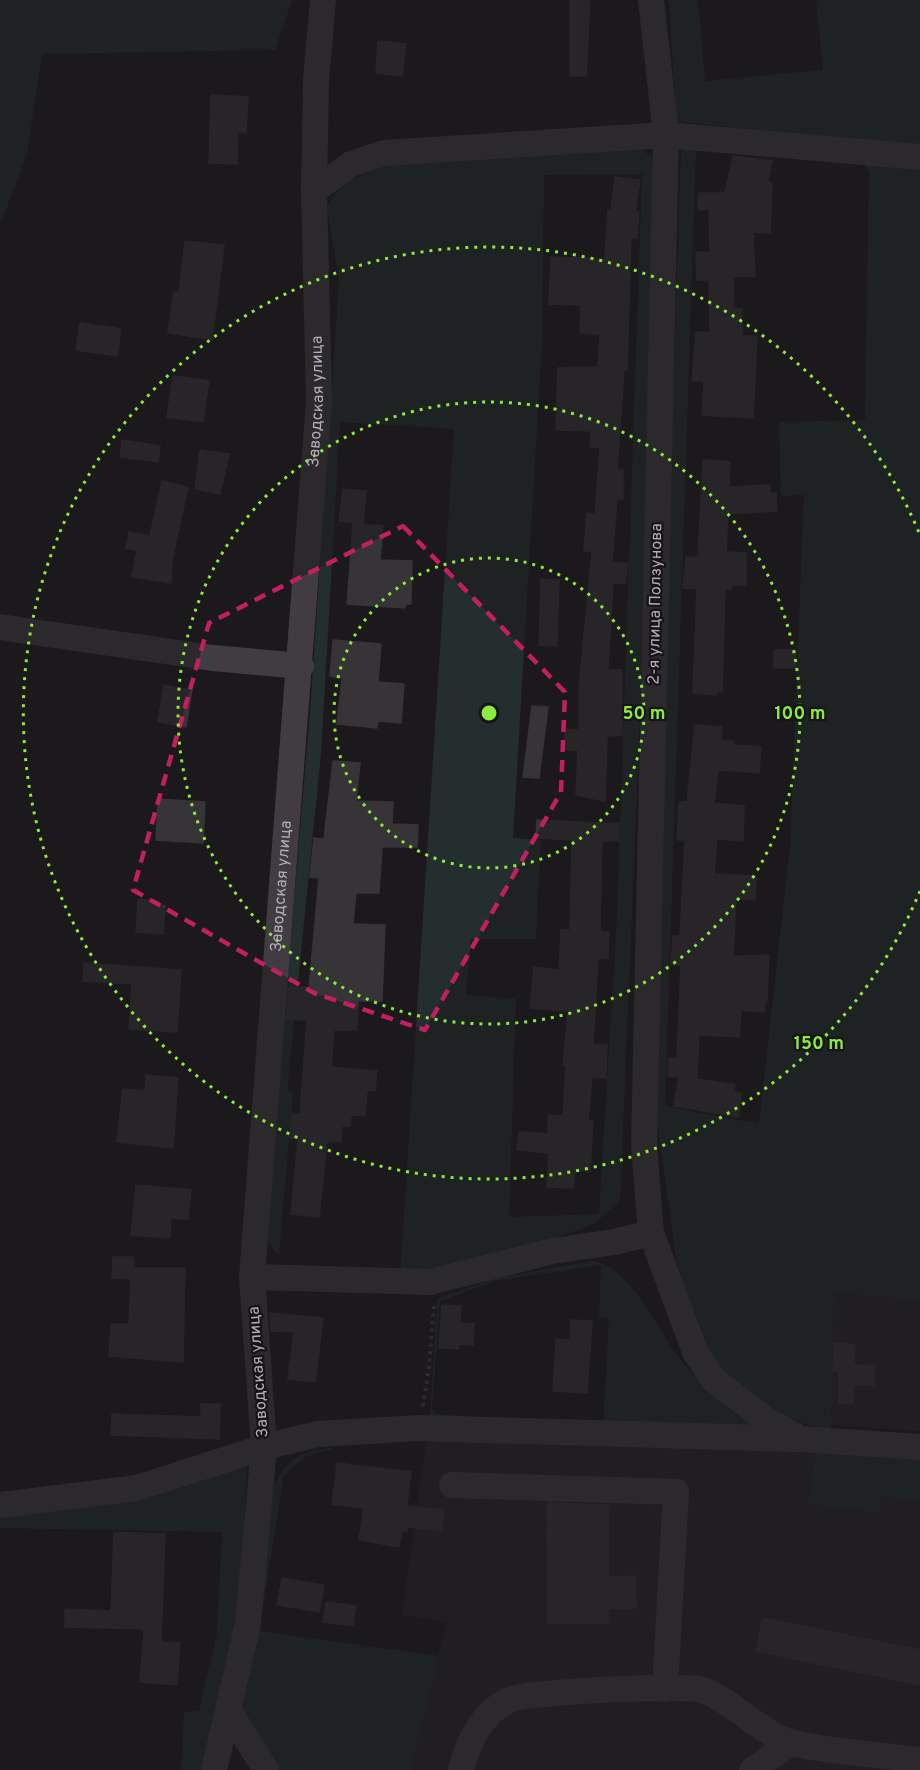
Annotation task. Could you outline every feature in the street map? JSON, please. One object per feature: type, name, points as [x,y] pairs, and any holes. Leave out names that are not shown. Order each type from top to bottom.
[{"type":"street","name":"Заводская улица","points":[[214,1770],[248,1623],[264,1447],[252,1277],[301,666],[319,401],[314,190],[316,81],[323,0]]},
{"type":"street","name":"2-я улица Ползунова","points":[[651,0],[666,135],[644,1145],[651,1233],[695,1352],[713,1379],[766,1420],[801,1439]]},
{"type":"street","points":[[314,190],[351,164],[384,153],[666,135],[920,158]]},
{"type":"street","points":[[0,627],[213,658],[301,666]]},
{"type":"street","points":[[252,1277],[435,1281],[553,1251],[614,1242],[651,1233]]},
{"type":"street","points":[[0,1505],[137,1488],[264,1447],[318,1434],[419,1428],[801,1439],[920,1447]]},
{"type":"street","points":[[452,1485],[676,1492],[665,1689]]},
{"type":"street","points":[[461,1770],[468,1744],[485,1719],[511,1699],[533,1694],[665,1689],[702,1689],[791,1743],[920,1760]]},
{"type":"street","points":[[228,1710],[266,1770]]},
{"type":"street","points":[[752,1770],[791,1743]]},
{"type":"path","points":[[419,1428],[429,1367],[435,1281]]},
{"type":"highlighted area","points":[[403,526],[565,692],[561,792],[425,1030],[314,993],[133,890],[209,623]]},
{"type":"shaded area","points":[[0,0],[292,0],[275,50],[42,54],[27,155],[0,225]]},
{"type":"shaded area","points":[[669,0],[698,0],[705,81],[823,70],[816,0],[920,0],[920,149],[676,121]]},
{"type":"shaded area","points":[[681,144],[696,145],[665,1106],[759,1124],[790,846],[804,495],[781,496],[779,422],[865,420],[869,172],[863,163],[920,166],[920,1300],[834,1293],[831,1430],[793,1421],[767,1408],[724,1373],[708,1351],[685,1296],[676,1257],[652,1084]]},
{"type":"shaded area","points":[[642,149],[652,158],[656,192],[639,741],[620,1200],[594,1224],[541,1243],[400,1278],[454,429],[340,422],[321,754],[287,1091],[293,1092],[279,1255],[268,1242],[266,1231],[310,712],[339,282],[327,206],[334,194],[348,182],[383,166],[461,153]],"holes":[[[642,174],[617,918],[599,1214],[509,1217],[516,999],[466,995],[471,939],[536,939],[541,840],[513,838],[542,342],[544,175]]]},
{"type":"shaded area","points":[[593,1261],[607,1266],[632,1288],[691,1373],[721,1401],[766,1433],[603,1425],[609,1318],[599,1317],[601,1265],[495,1281],[440,1301],[432,1409],[436,1414],[544,1422],[430,1416],[437,1299],[496,1278]]},
{"type":"shaded area","points":[[834,1293],[920,1300],[920,1431],[831,1425]]},
{"type":"shaded area","points":[[427,1437],[816,1453],[807,1504],[879,1511],[881,1496],[920,1502],[920,1770],[410,1770],[447,1622],[402,1615]]},
{"type":"shaded area","points":[[625,1437],[920,1456],[920,1502],[881,1496],[879,1512],[807,1504],[816,1453],[625,1445]]},
{"type":"shaded area","points":[[337,1447],[305,1457],[284,1475],[259,1631],[439,1656],[410,1770],[275,1770],[238,1702],[272,1489],[284,1469],[297,1457],[305,1453]]},
{"type":"shaded area","points":[[247,1461],[240,1612],[206,1770],[181,1770],[184,1712],[199,1711],[217,1633],[222,1532],[0,1528],[0,1509]]},
{"type":"building","points":[[570,0],[590,0],[586,76],[570,76]]},
{"type":"building","points":[[378,41],[406,44],[402,76],[376,73]]},
{"type":"building","points":[[211,95],[248,97],[246,133],[238,132],[237,164],[209,163]]},
{"type":"building","points":[[733,156],[772,161],[768,182],[772,183],[770,233],[753,232],[755,276],[733,277],[734,309],[742,309],[742,336],[757,336],[753,418],[702,415],[704,381],[692,381],[696,332],[710,332],[709,280],[697,280],[696,252],[710,252],[709,209],[698,210],[698,193],[725,193]]},
{"type":"building","points":[[615,177],[640,180],[635,212],[639,212],[637,238],[631,238],[627,370],[624,370],[617,470],[623,470],[623,499],[617,499],[612,562],[628,564],[625,584],[613,583],[608,670],[622,670],[622,735],[607,736],[605,801],[576,795],[578,750],[565,750],[565,729],[579,730],[579,688],[592,551],[584,551],[587,513],[595,514],[600,448],[590,447],[591,431],[556,430],[558,368],[598,367],[600,334],[580,333],[581,305],[549,304],[551,257],[605,259],[608,210],[611,210]]},
{"type":"building","points":[[185,241],[224,245],[212,340],[168,333],[174,292],[179,293]]},
{"type":"building","points":[[80,323],[121,329],[117,356],[76,350]]},
{"type":"building","points":[[173,376],[209,381],[203,422],[167,417]]},
{"type":"building","points":[[122,440],[160,446],[158,462],[120,457]]},
{"type":"building","points":[[200,450],[229,454],[220,494],[195,489]]},
{"type":"building","points":[[703,460],[730,462],[729,487],[770,485],[770,494],[776,493],[777,511],[728,514],[726,552],[746,553],[746,585],[731,585],[731,589],[725,589],[722,692],[716,692],[716,695],[693,693],[697,589],[683,588],[686,557],[698,557]]},
{"type":"building","points":[[162,481],[188,487],[172,560],[171,583],[132,577],[137,550],[126,548],[129,532],[150,536]]},
{"type":"building","points":[[343,489],[366,491],[363,524],[339,521]]},
{"type":"building","points":[[353,524],[383,526],[380,560],[412,561],[411,604],[406,604],[405,608],[347,604]]},
{"type":"building","points":[[541,579],[559,580],[557,646],[539,645]]},
{"type":"building","points":[[333,640],[381,644],[378,682],[404,684],[401,723],[378,721],[377,728],[337,724],[342,678],[330,676]]},
{"type":"building","points":[[774,650],[796,650],[796,668],[774,668]]},
{"type":"building","points":[[164,685],[192,690],[186,727],[158,722]]},
{"type":"building","points":[[532,706],[548,707],[539,778],[523,777]]},
{"type":"building","points":[[695,725],[722,727],[721,740],[734,741],[733,745],[761,747],[759,773],[718,770],[714,803],[744,806],[743,841],[717,839],[714,874],[756,876],[755,900],[736,899],[733,956],[769,955],[767,1000],[765,1000],[764,1012],[741,1010],[739,1037],[699,1035],[697,1079],[735,1085],[734,1092],[742,1093],[738,1117],[674,1106],[679,1077],[668,1076],[669,1058],[677,1059],[681,965],[671,965],[673,936],[680,936],[685,840],[677,840],[679,802],[687,802]]},
{"type":"building","points":[[333,761],[360,763],[356,801],[393,802],[392,824],[418,825],[417,847],[382,847],[379,893],[356,893],[353,924],[385,925],[382,1001],[358,1001],[357,1030],[334,1030],[331,1067],[377,1071],[375,1091],[367,1090],[365,1116],[351,1115],[350,1126],[342,1126],[341,1142],[327,1141],[319,1217],[291,1214],[298,1139],[290,1138],[292,1113],[300,1114],[307,1020],[287,1019],[289,986],[309,988],[319,878],[310,877],[314,838],[324,839]]},
{"type":"building","points":[[158,799],[205,802],[203,843],[156,840]]},
{"type":"building","points":[[537,820],[619,824],[619,840],[602,841],[600,932],[609,932],[608,959],[598,958],[593,1045],[607,1045],[606,1078],[592,1077],[588,1121],[593,1121],[590,1171],[575,1170],[573,1188],[547,1187],[549,1153],[517,1150],[519,1132],[548,1134],[548,1115],[563,1116],[566,1066],[563,1066],[568,1011],[530,1008],[534,967],[559,970],[561,930],[570,930],[572,840],[536,838]]},
{"type":"building","points":[[138,899],[156,901],[156,905],[165,906],[163,934],[136,932]]},
{"type":"building","points":[[84,963],[181,970],[177,1032],[129,1029],[132,984],[83,981]]},
{"type":"building","points":[[146,1075],[178,1078],[173,1148],[117,1142],[123,1089],[145,1091]]},
{"type":"building","points":[[136,1185],[191,1190],[188,1219],[171,1218],[170,1238],[131,1235]]},
{"type":"building","points":[[113,1257],[134,1257],[134,1268],[185,1268],[183,1362],[109,1356],[111,1324],[129,1324],[131,1279],[112,1278]]},
{"type":"building","points":[[442,1305],[461,1306],[460,1323],[474,1324],[473,1345],[458,1344],[458,1349],[439,1348]]},
{"type":"building","points":[[270,1313],[323,1318],[315,1382],[288,1379],[294,1332],[271,1331]]},
{"type":"building","points":[[571,1320],[592,1321],[587,1393],[553,1391],[556,1339],[570,1340]]},
{"type":"building","points":[[834,1343],[855,1345],[854,1365],[875,1366],[874,1385],[853,1385],[853,1404],[839,1403],[839,1371],[833,1371]]},
{"type":"building","points":[[201,1404],[220,1404],[219,1439],[111,1435],[112,1414],[201,1417]]},
{"type":"building","points":[[337,1463],[411,1472],[407,1506],[444,1510],[442,1531],[408,1527],[407,1531],[402,1531],[399,1547],[359,1540],[364,1508],[332,1504]]},
{"type":"building","points":[[547,1503],[608,1505],[608,1577],[635,1576],[636,1608],[608,1608],[608,1623],[548,1623]]},
{"type":"building","points":[[114,1532],[165,1534],[161,1642],[180,1643],[177,1685],[140,1682],[144,1629],[65,1627],[65,1609],[111,1611]]},
{"type":"building","points":[[282,1578],[324,1585],[319,1612],[277,1605]]},
{"type":"building","points":[[326,1602],[356,1606],[353,1626],[323,1622]]},
{"type":"building","points":[[763,1618],[920,1650],[920,1685],[756,1651]]}]
